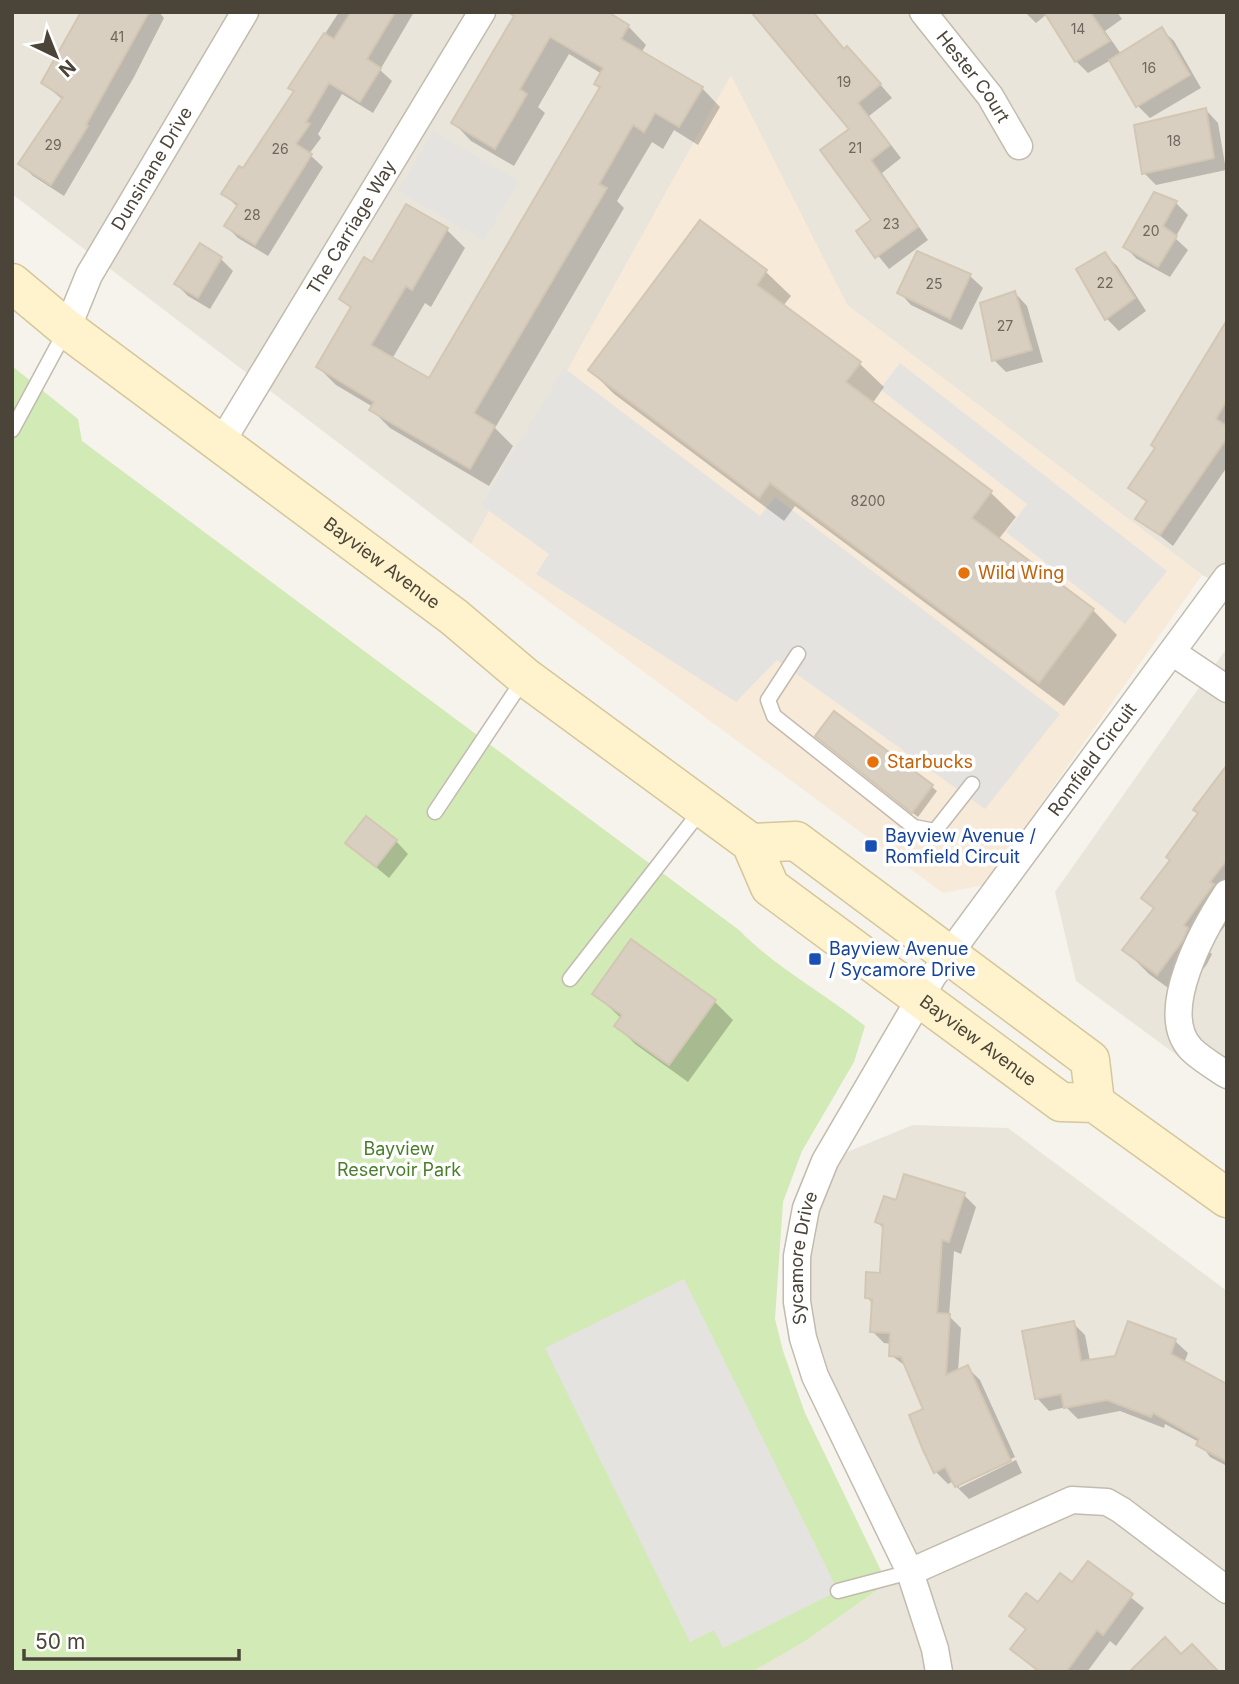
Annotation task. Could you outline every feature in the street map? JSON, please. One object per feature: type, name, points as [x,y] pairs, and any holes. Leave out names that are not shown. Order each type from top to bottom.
[{"type":"main road","name":"Bayview Avenue","points":[[12,283],[67,329],[454,618],[525,677],[751,843],[770,887],[934,976],[1090,1060],[1095,1103],[1061,1102],[934,976],[796,841],[751,843]]},
{"type":"main road","points":[[1095,1103],[1227,1198]]},
{"type":"street","name":"Dunsinane Drive","points":[[67,329],[89,275],[245,12]]},
{"type":"street","name":"The Carriage Way","points":[[221,443],[482,12]]},
{"type":"street","name":"Hester Court","points":[[923,12],[990,96],[1018,146]]},
{"type":"street","name":"Romfield Circuit","points":[[934,976],[1227,577]]},
{"type":"street","points":[[1172,652],[1227,689]]},
{"type":"street","points":[[1227,893],[1184,978],[1177,1007],[1179,1023],[1190,1048],[1227,1075]]},
{"type":"street","name":"Sycamore Drive","points":[[934,976],[825,1161],[806,1208],[797,1255],[797,1302],[803,1338],[815,1376],[910,1572],[935,1649],[939,1672]]},
{"type":"street","points":[[910,1572],[1056,1506],[1090,1499],[1107,1502],[1121,1510],[1227,1590]]},
{"type":"lane","points":[[12,430],[67,329]]},
{"type":"lane","points":[[798,654],[768,700],[774,716],[914,827],[935,831],[972,784]]},
{"type":"lane","points":[[435,812],[525,677]]},
{"type":"lane","points":[[570,979],[704,807]]},
{"type":"lane","points":[[838,1591],[910,1572]]},
{"type":"shaded area","points":[[12,12],[1227,12],[1227,587],[1202,575],[847,305],[731,76],[471,544],[12,194]]},
{"type":"shaded area","points":[[731,75],[847,305],[1202,575],[984,885],[943,893],[471,544]]},
{"type":"shaded area","points":[[433,131],[519,181],[484,241],[398,191]]},
{"type":"shaded area","points":[[900,363],[1167,571],[1125,624],[1006,532],[1027,504],[880,389]]},
{"type":"shaded area","points":[[564,368],[760,516],[775,497],[1060,714],[985,809],[777,660],[736,702],[536,574],[549,554],[481,505]]},
{"type":"shaded area","points":[[1227,648],[1227,1092],[1076,981],[1055,892]]},
{"type":"shaded area","points":[[913,1125],[1008,1128],[1227,1291],[1227,1672],[752,1672],[807,1640],[887,1583],[910,1572],[797,1302],[825,1161]]},
{"type":"shaded area","points":[[684,1279],[838,1591],[723,1648],[714,1630],[690,1642],[545,1348]]},
{"type":"green space","name":"Bayview Reservoir Park","points":[[12,366],[78,419],[82,441],[865,1026],[854,1062],[802,1151],[783,1202],[775,1319],[783,1351],[805,1413],[887,1583],[807,1640],[752,1672],[12,1672]]},
{"type":"building","points":[[81,12],[149,12],[86,125],[88,126],[51,185],[18,164],[63,97],[41,83]]},
{"type":"building","points":[[351,12],[395,12],[367,59],[381,68],[360,102],[329,83],[306,122],[310,124],[296,144],[312,154],[255,245],[224,226],[238,204],[221,194],[239,166],[243,168],[294,91],[288,88],[324,33],[334,39]]},
{"type":"building","points":[[508,12],[608,12],[629,25],[621,39],[703,87],[679,127],[655,113],[644,132],[633,125],[599,184],[607,188],[474,413],[495,426],[470,469],[369,410],[374,402],[316,367],[351,307],[339,299],[364,257],[372,262],[406,204],[448,228],[412,290],[406,286],[371,345],[429,378],[600,87],[594,84],[603,68],[550,37],[520,89],[527,94],[495,149],[451,123],[514,16]]},
{"type":"building","points":[[751,12],[813,12],[844,49],[847,46],[881,84],[858,103],[890,145],[871,160],[918,227],[875,258],[856,231],[871,220],[820,150],[849,129]]},
{"type":"building","points":[[1044,12],[1090,12],[1110,41],[1075,62]]},
{"type":"building","points":[[1162,27],[1190,75],[1136,107],[1109,60]]},
{"type":"building","points":[[1206,108],[1214,158],[1142,174],[1134,125]]},
{"type":"building","points":[[1154,192],[1177,201],[1163,226],[1177,236],[1158,267],[1123,247]]},
{"type":"building","points":[[700,220],[767,270],[757,285],[861,362],[846,382],[992,491],[972,518],[1094,609],[1039,683],[770,483],[759,498],[588,370]]},
{"type":"building","points":[[200,243],[222,257],[198,298],[174,284]]},
{"type":"building","points":[[917,251],[971,274],[950,319],[897,293]]},
{"type":"building","points":[[1105,252],[1135,298],[1105,320],[1076,269]]},
{"type":"building","points":[[1015,291],[1032,350],[992,361],[980,303]]},
{"type":"building","points":[[1227,320],[1227,400],[1216,419],[1227,426],[1227,438],[1160,535],[1135,519],[1147,501],[1128,488],[1155,448],[1151,445]]},
{"type":"building","name":"Starbucks","points":[[834,711],[933,785],[912,813],[815,736]]},
{"type":"building","points":[[1227,765],[1227,860],[1210,882],[1214,884],[1184,925],[1188,928],[1183,940],[1157,975],[1122,950],[1154,908],[1141,898],[1170,860],[1166,857],[1198,813],[1193,810]]},
{"type":"building","points":[[366,816],[397,840],[376,867],[345,843]]},
{"type":"building","points":[[631,939],[716,1000],[669,1065],[614,1026],[622,1015],[592,994]]},
{"type":"building","points":[[904,1174],[965,1193],[949,1242],[942,1240],[937,1313],[950,1314],[946,1375],[968,1365],[1011,1461],[955,1487],[945,1467],[934,1473],[923,1450],[909,1415],[923,1409],[901,1357],[889,1356],[890,1333],[870,1332],[872,1299],[865,1298],[866,1272],[880,1273],[883,1225],[875,1222],[884,1196],[896,1200]]},
{"type":"building","points":[[1074,1321],[1081,1361],[1115,1356],[1128,1321],[1176,1339],[1171,1354],[1227,1384],[1227,1462],[1196,1445],[1199,1439],[1153,1413],[1151,1417],[1107,1400],[1064,1408],[1061,1394],[1035,1399],[1022,1331]]},
{"type":"building","points":[[1088,1561],[1133,1594],[1103,1635],[1097,1630],[1066,1672],[1040,1672],[1010,1649],[1026,1629],[1009,1616],[1026,1593],[1038,1602],[1060,1573],[1072,1582]]},
{"type":"building","points":[[1165,1637],[1181,1654],[1192,1644],[1219,1672],[1129,1672]]},
{"type":"place","name":"Wild Wing","points":[[964,573]]},
{"type":"place","name":"Starbucks","points":[[873,762]]},
{"type":"place","name":"Bayview Avenue / Romfield Circuit","points":[[871,846]]},
{"type":"place","name":"Bayview Avenue / Sycamore Drive","points":[[815,959]]}]
